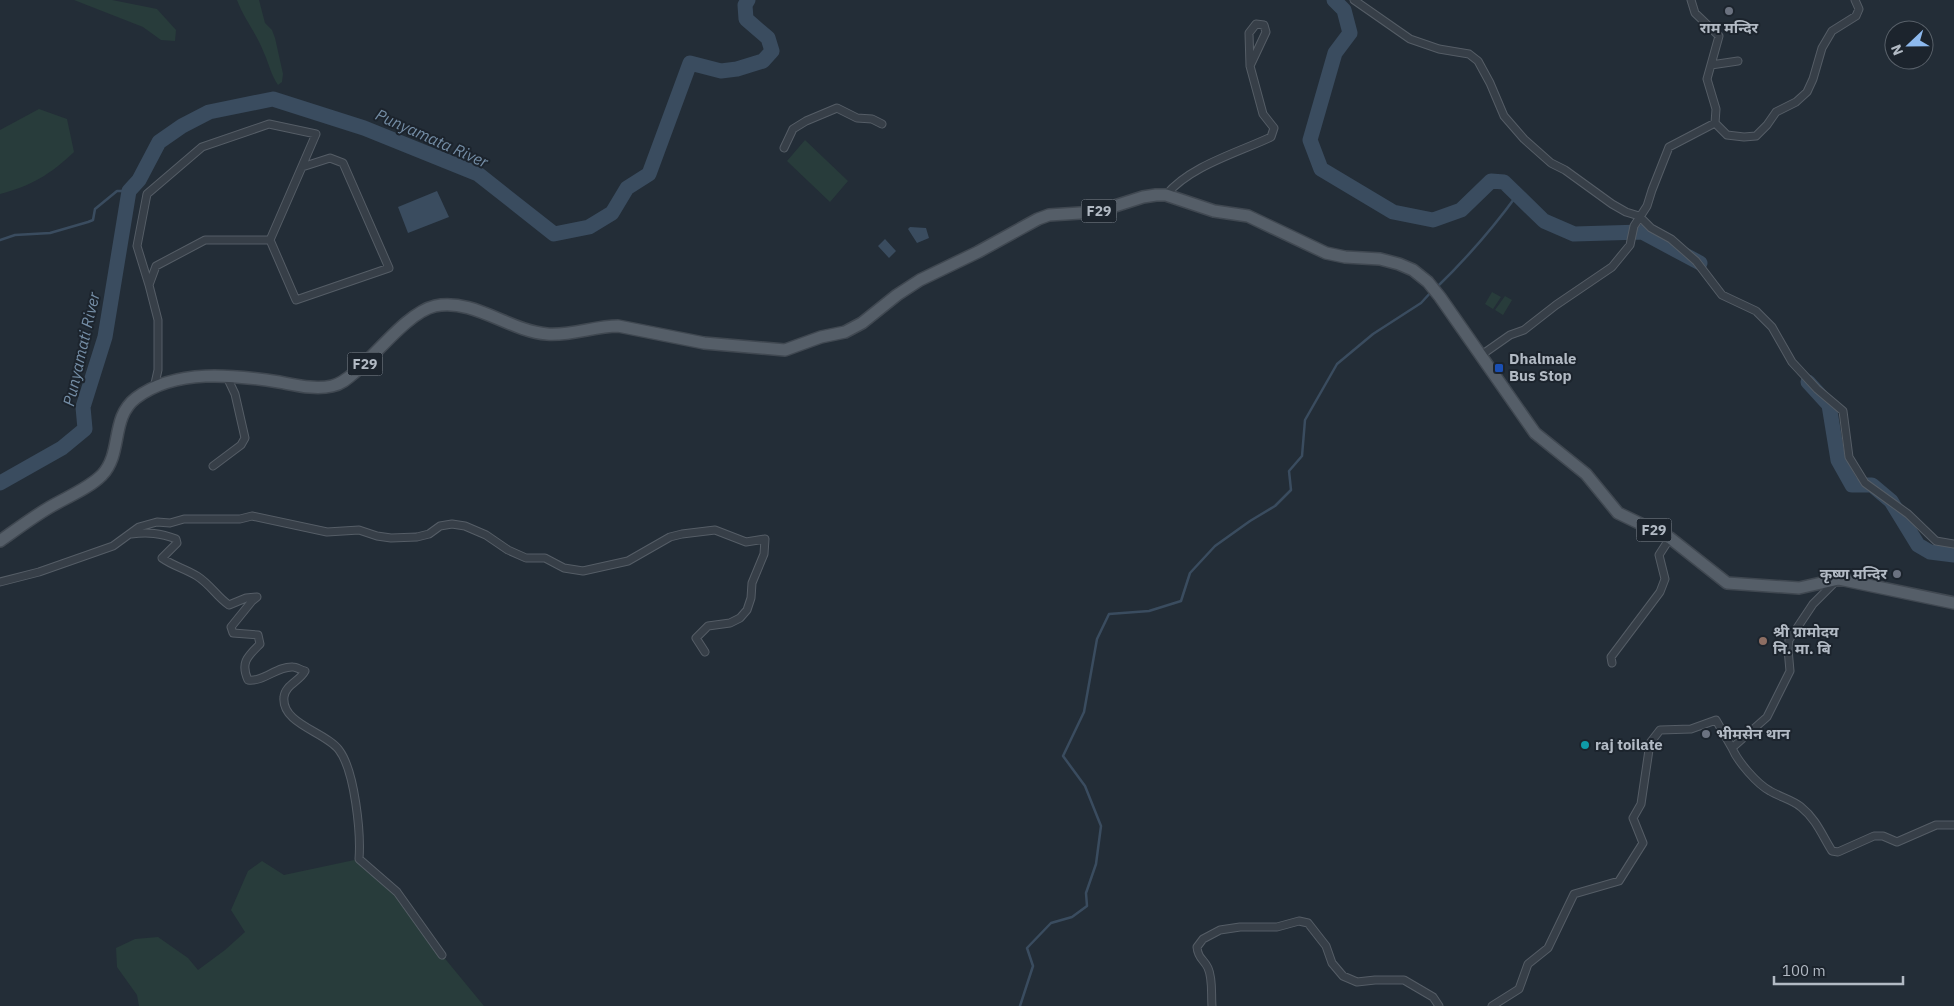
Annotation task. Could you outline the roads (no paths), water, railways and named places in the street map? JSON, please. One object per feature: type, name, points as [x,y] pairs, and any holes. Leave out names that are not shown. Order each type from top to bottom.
[{"type":"main road","name":"F29","points":[[0,540],[49,508],[93,483],[102,475],[115,450],[117,431],[123,412],[137,398],[154,388],[178,380],[226,375],[315,387],[334,386],[342,383],[364,365],[407,322],[434,306],[446,305],[476,310],[527,331],[548,334],[567,334],[605,326],[618,326],[704,343],[785,350],[821,337],[845,332],[862,323],[920,280],[978,252],[1038,219],[1049,215],[1096,212],[1142,196],[1166,194],[1214,212],[1248,216],[1326,253],[1345,257],[1380,259],[1413,270],[1428,282],[1440,297],[1535,433],[1586,474],[1618,514],[1670,538],[1727,583],[1798,588],[1838,579],[1954,603]]},
{"type":"street","points":[[1354,0],[1410,39],[1439,49],[1469,54],[1484,69],[1504,116],[1524,139],[1551,163],[1565,170],[1612,204],[1626,212],[1639,216],[1651,228],[1671,239],[1696,261],[1722,295],[1756,311],[1772,326],[1792,362],[1817,389],[1843,411],[1849,457],[1865,483],[1908,514],[1936,541],[1954,544]]},
{"type":"street","points":[[1691,0],[1695,13],[1719,36],[1707,79],[1716,108],[1715,124]]},
{"type":"street","points":[[1715,124],[1727,135],[1756,136],[1776,112],[1796,102],[1807,92],[1822,48],[1832,31],[1856,16],[1858,9],[1855,0]]},
{"type":"street","points":[[1166,194],[1174,185],[1195,171],[1270,137],[1274,128],[1264,114],[1250,66],[1249,33],[1256,24],[1264,25],[1266,32],[1250,66]]},
{"type":"street","points":[[1711,65],[1738,61]]},
{"type":"street","points":[[784,148],[793,129],[806,121],[837,108],[857,118],[872,119],[882,124]]},
{"type":"street","points":[[154,388],[158,370],[158,320],[137,246],[147,194],[202,147],[269,124],[316,134],[270,240],[296,300],[388,268],[343,163],[330,158],[302,167],[270,240]]},
{"type":"street","points":[[1480,356],[1510,336],[1524,330],[1556,305],[1612,267],[1630,245],[1634,226],[1639,216],[1648,206],[1668,148],[1715,124]]},
{"type":"street","points":[[149,285],[156,266],[205,240],[270,240]]},
{"type":"street","points":[[213,466],[241,445],[245,438],[235,394],[226,375]]},
{"type":"street","points":[[0,582],[39,572],[113,546],[139,527],[157,522],[170,523],[184,519],[240,519],[252,516],[327,532],[359,530],[391,538],[417,538],[428,534],[440,526],[452,524],[465,526],[486,535],[508,550],[526,558],[545,558],[564,568],[583,571],[628,561],[670,537],[682,534],[715,530],[746,542],[766,539],[764,554],[752,583],[751,598],[747,610],[740,618],[730,623],[708,626],[702,631],[696,638],[704,652]]},
{"type":"street","points":[[131,534],[149,532],[176,539],[177,543],[162,558],[172,565],[196,575],[212,587],[229,606],[246,598],[257,597],[231,627],[233,633],[258,635],[261,639],[260,644],[247,657],[244,670],[248,680],[255,680],[281,669],[292,667],[305,671],[284,694],[283,699],[288,713],[297,722],[332,742],[341,752],[353,791],[360,842],[359,859],[398,892],[442,955]]},
{"type":"street","points":[[1612,663],[1611,657],[1660,592],[1665,579],[1659,555],[1670,538]]},
{"type":"street","points":[[1732,748],[1767,717],[1790,671],[1789,640],[1813,604],[1838,579]]},
{"type":"street","points":[[1492,1006],[1518,989],[1528,964],[1548,948],[1574,894],[1619,880],[1643,843],[1632,818],[1641,804],[1650,743],[1660,730],[1691,728],[1716,720],[1736,757],[1764,787],[1799,805],[1810,814],[1832,851],[1838,852],[1874,836],[1883,836],[1897,842],[1936,825],[1954,825]]},
{"type":"street","points":[[1212,1006],[1208,967],[1198,956],[1197,947],[1203,939],[1220,930],[1240,927],[1277,928],[1298,921],[1308,922],[1317,932],[1326,946],[1332,963],[1343,976],[1357,982],[1404,980],[1432,997],[1439,1006]]},
{"type":"water","points":[[437,191],[449,217],[408,233],[398,207]]},
{"type":"water","points":[[910,227],[926,228],[929,238],[917,243],[908,229]]},
{"type":"water","points":[[885,239],[896,251],[889,258],[878,246]]},
{"type":"waterway","name":"Punyamata River","points":[[0,483],[62,448],[85,429],[83,407],[105,337],[129,191],[139,180],[159,142],[182,126],[209,112],[273,99],[364,128],[478,174],[554,234],[589,227],[612,213],[627,188],[649,174],[690,63],[721,71],[737,69],[763,61],[772,51],[768,38],[746,19],[745,5],[748,0]]},
{"type":"waterway","name":"Punyamata River","points":[[1334,0],[1344,10],[1350,33],[1335,53],[1310,140],[1321,169],[1393,212],[1433,220],[1461,210],[1491,181],[1504,182],[1544,221],[1574,234],[1642,232],[1700,263]]},
{"type":"waterway","points":[[0,240],[15,235],[50,233],[88,222],[93,220],[95,209],[117,191],[129,191]]},
{"type":"waterway","points":[[1436,288],[1479,243],[1517,195]]},
{"type":"waterway","points":[[1020,1006],[1033,966],[1027,948],[1051,923],[1072,917],[1087,906],[1086,893],[1096,864],[1101,826],[1085,786],[1063,756],[1084,712],[1097,639],[1109,614],[1149,611],[1181,601],[1190,573],[1215,546],[1275,506],[1291,490],[1289,471],[1302,456],[1305,420],[1337,364],[1373,334],[1421,303],[1432,291]]},
{"type":"waterway","name":"Punyamata River","points":[[1808,382],[1829,405],[1838,460],[1852,485],[1872,485],[1891,501],[1918,545],[1930,552],[1954,555]]},
{"type":"place","name":"राम मन्दिर","points":[[1729,11]]},
{"type":"place","name":"Dhalmale Bus Stop","points":[[1499,368]]},
{"type":"place","name":"कृष्ण मन्दिर","points":[[1897,574]]},
{"type":"place","name":"श्री ग्रामोदय नि. मा. बि","points":[[1763,641]]},
{"type":"place","name":"भीमसेन थान","points":[[1706,734]]},
{"type":"place","name":"raj toilate","points":[[1585,745]]},
{"type":"water label","name":"Punyamati River","points":[[81,349]]}]
